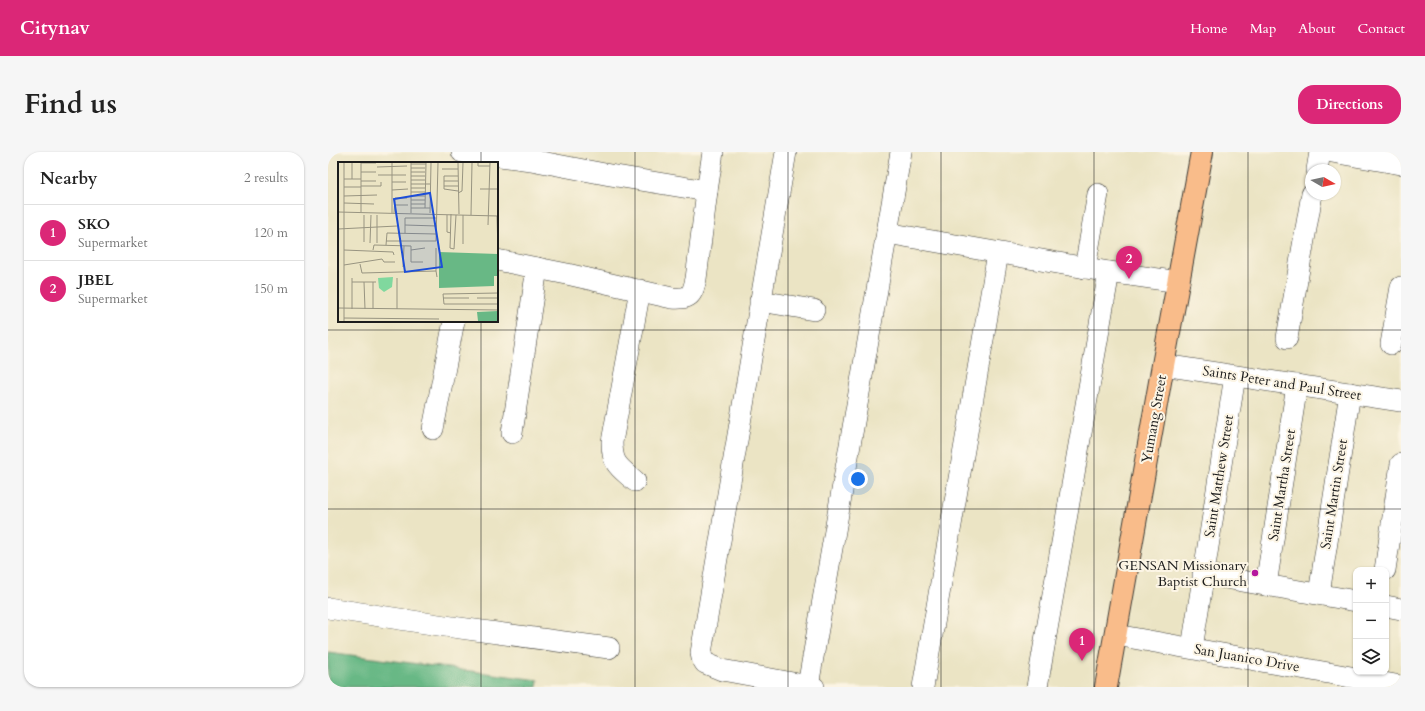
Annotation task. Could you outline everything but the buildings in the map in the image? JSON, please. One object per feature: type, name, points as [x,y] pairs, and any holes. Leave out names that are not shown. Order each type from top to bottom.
[{"type":"main road","name":"Yumang Street","points":[[1106,687],[1202,152]]},
{"type":"street","points":[[462,152],[476,155],[531,160],[707,191]]},
{"type":"street","points":[[498,260],[672,298],[685,298],[690,295],[693,290],[696,279],[713,152]]},
{"type":"street","points":[[786,152],[701,653],[705,663],[722,670],[811,686],[901,152]]},
{"type":"street","points":[[1317,164],[1320,152]]},
{"type":"street","points":[[1332,152],[1401,164]]},
{"type":"street","points":[[1085,268],[1098,194]]},
{"type":"street","points":[[1287,338],[1311,200]]},
{"type":"street","points":[[887,233],[1085,268],[1179,282]]},
{"type":"street","points":[[923,687],[998,253]]},
{"type":"street","points":[[512,433],[537,268]]},
{"type":"street","points":[[1037,687],[1109,272]]},
{"type":"street","points":[[1390,344],[1401,287]]},
{"type":"street","points":[[635,481],[616,465],[612,452],[612,442],[640,290]]},
{"type":"street","points":[[760,301],[814,310]]},
{"type":"street","points":[[433,429],[454,322]]},
{"type":"street","name":"Saints Peter and Paul Street","points":[[1163,365],[1401,401]]},
{"type":"street","name":"Saint Matthew Street","points":[[1192,648],[1235,376]]},
{"type":"street","name":"Saint Martha Street","points":[[1266,585],[1297,385]]},
{"type":"street","name":"Saint Martin Street","points":[[1319,594],[1350,393]]},
{"type":"street","points":[[1385,567],[1401,464]]},
{"type":"street","points":[[1204,574],[1353,600]]},
{"type":"street","points":[[1389,607],[1401,609]]},
{"type":"street","points":[[328,608],[444,626],[609,648]]},
{"type":"street","name":"San Juanico Drive","points":[[1116,635],[1401,686]]},
{"type":"green space","points":[[328,652],[538,680],[537,687],[328,687]]},
{"type":"place","name":"JBEL","points":[[1129,279]]},
{"type":"place","name":"GENSAN Missionary Baptist Church","points":[[1255,573]]},
{"type":"place","name":"SKO","points":[[1082,661]]}]
